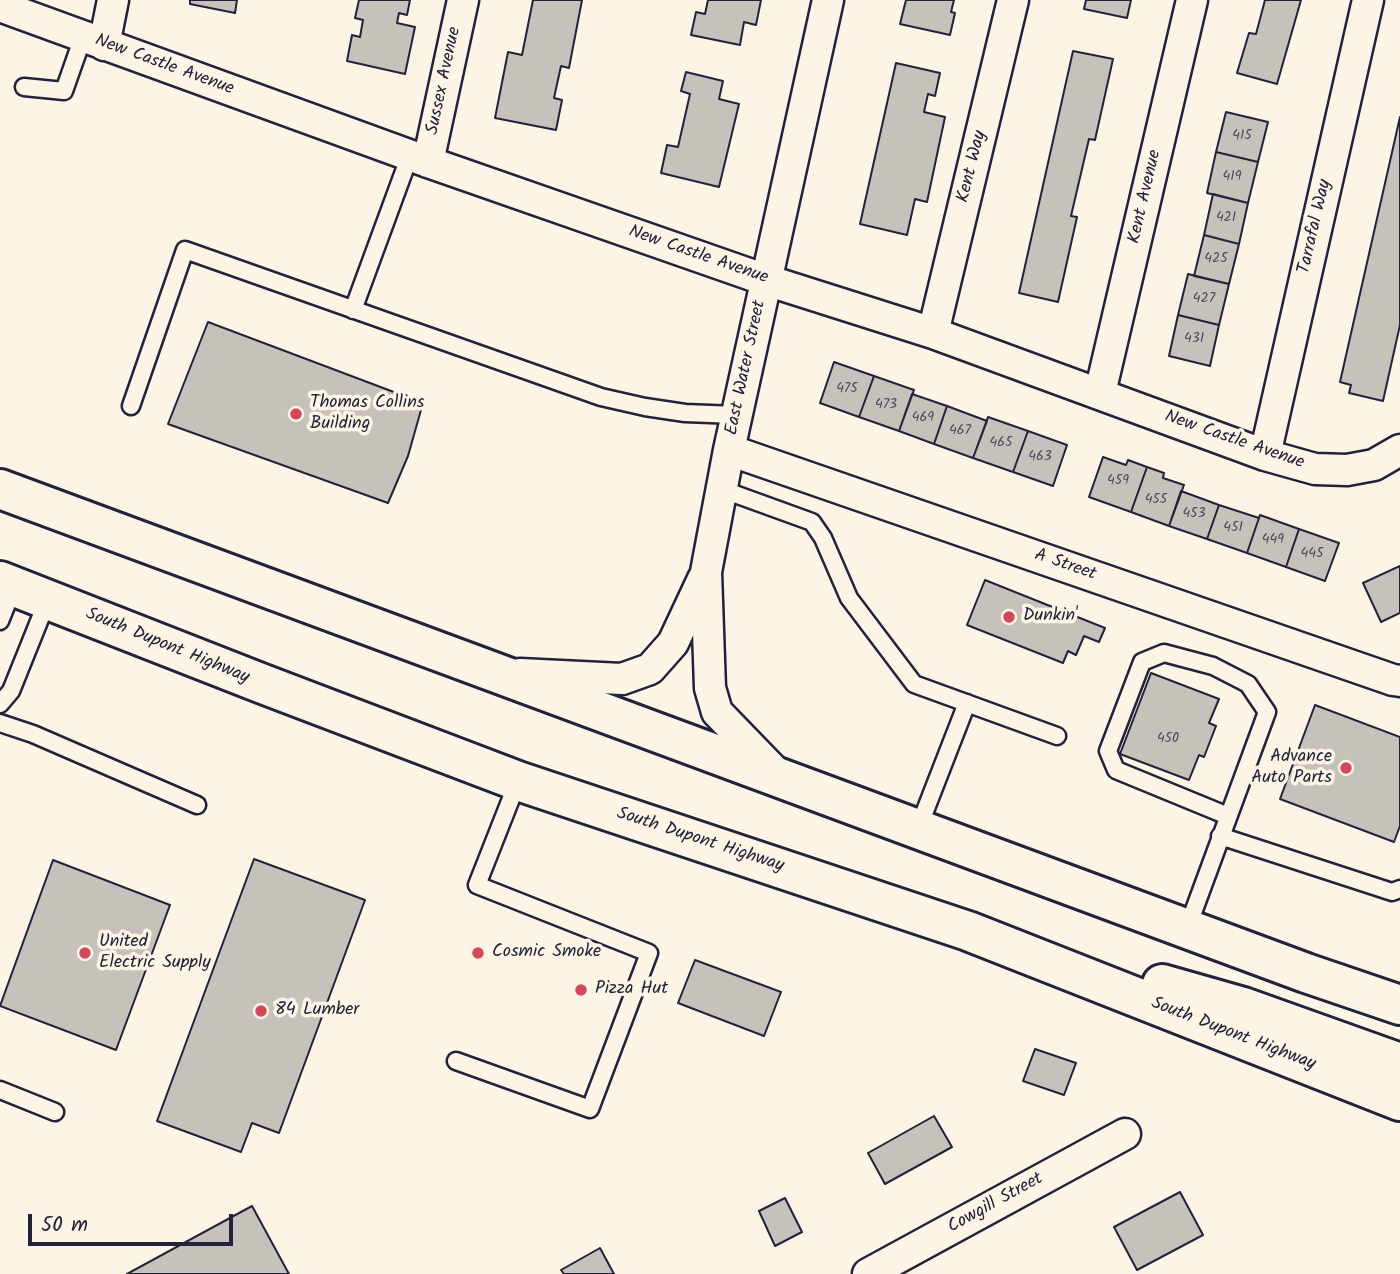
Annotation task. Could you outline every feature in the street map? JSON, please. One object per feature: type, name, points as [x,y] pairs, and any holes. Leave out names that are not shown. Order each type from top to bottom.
[{"type":"highway","points":[[0,489],[1187,929],[1400,1004]]},
{"type":"highway","name":"South Dupont Highway","points":[[21,589],[518,781],[968,931],[1400,1101]]},
{"type":"highway","points":[[968,931],[1244,1007],[1400,1063]]},
{"type":"street","points":[[94,41],[113,0]]},
{"type":"street","name":"Sussex Avenue","points":[[419,159],[463,0]]},
{"type":"street","name":"East Water Street","points":[[781,778],[717,712],[710,688],[706,572],[729,450],[828,0]]},
{"type":"street","name":"Kent Way","points":[[933,333],[1013,0]]},
{"type":"street","name":"Kent Avenue","points":[[1100,393],[1192,0]]},
{"type":"street","name":"Tarrafal Way","points":[[1265,455],[1368,0]]},
{"type":"street","name":"New Castle Avenue","points":[[0,6],[419,159],[766,280],[933,333],[1265,455],[1315,469],[1347,470],[1374,465],[1400,450]]},
{"type":"street","name":"A Street","points":[[729,450],[1400,681]]},
{"type":"street","name":"East Water Street","points":[[495,672],[622,679],[650,669],[673,643],[706,572]]},
{"type":"street","name":"Cowgill Street","points":[[868,1274],[1125,1134]]},
{"type":"lane","points":[[24,87],[64,92],[94,41]]},
{"type":"lane","points":[[353,310],[419,159]]},
{"type":"lane","points":[[131,406],[185,250],[601,397],[685,413],[737,415]]},
{"type":"lane","points":[[721,489],[812,522],[823,538],[849,598],[914,684],[1057,736]]},
{"type":"lane","points":[[0,621],[21,589]]},
{"type":"lane","points":[[0,704],[11,691],[21,589]]},
{"type":"lane","points":[[1187,929],[1267,712],[1248,684],[1213,666],[1164,653],[1142,662],[1108,751],[1116,770],[1228,816]]},
{"type":"lane","points":[[918,829],[967,703]]},
{"type":"lane","points":[[0,723],[33,734],[197,805]]},
{"type":"lane","points":[[456,1061],[590,1109],[649,953],[477,885],[518,781]]},
{"type":"lane","points":[[1220,836],[1392,892],[1400,889]]},
{"type":"lane","points":[[0,1090],[55,1112]]},
{"type":"building","points":[[190,0],[237,0],[235,13],[190,4]]},
{"type":"building","points":[[359,0],[410,0],[407,15],[399,13],[397,23],[415,27],[405,74],[347,61],[352,35],[360,37],[363,20],[355,18]]},
{"type":"building","points":[[533,0],[582,0],[569,68],[561,66],[554,98],[562,100],[556,130],[495,118],[508,52],[522,55]]},
{"type":"building","points":[[708,0],[761,0],[756,25],[744,22],[740,45],[691,35],[696,12],[705,14]]},
{"type":"building","points":[[906,0],[954,0],[951,12],[955,13],[950,35],[900,24]]},
{"type":"building","points":[[1086,0],[1131,0],[1127,18],[1084,9]]},
{"type":"building","points":[[1265,0],[1301,0],[1277,84],[1237,73],[1249,33],[1256,34]]},
{"type":"building","points":[[1073,51],[1113,59],[1095,140],[1089,139],[1071,216],[1077,217],[1058,302],[1019,293]]},
{"type":"building","points":[[896,63],[940,73],[935,96],[928,94],[924,112],[945,117],[927,202],[915,199],[907,235],[860,224]]},
{"type":"building","points":[[686,72],[723,81],[719,99],[739,104],[719,187],[661,173],[667,145],[678,147],[690,94],[681,91]]},
{"type":"building","points":[[1226,112],[1268,122],[1258,162],[1216,152]]},
{"type":"building","points":[[1400,117],[1400,325],[1383,401],[1349,393],[1351,385],[1340,382]]},
{"type":"building","points":[[1216,152],[1258,162],[1248,203],[1207,193]]},
{"type":"building","points":[[1213,194],[1248,203],[1239,244],[1204,235]]},
{"type":"building","points":[[1204,235],[1239,244],[1229,284],[1194,276]]},
{"type":"building","points":[[1188,274],[1229,284],[1219,325],[1178,315]]},
{"type":"building","points":[[1178,315],[1219,325],[1210,366],[1169,356]]},
{"type":"building","name":"Thomas Collins Building","points":[[208,322],[423,403],[408,456],[388,503],[168,424]]},
{"type":"building","points":[[834,362],[874,376],[859,417],[820,403]]},
{"type":"building","points":[[874,376],[914,390],[899,431],[859,417]]},
{"type":"building","points":[[912,394],[947,406],[934,444],[899,431]]},
{"type":"building","points":[[947,406],[987,421],[973,458],[934,444]]},
{"type":"building","points":[[988,417],[1028,431],[1013,472],[973,458]]},
{"type":"building","points":[[1028,431],[1067,445],[1053,486],[1013,472]]},
{"type":"building","points":[[1103,457],[1126,465],[1128,460],[1147,467],[1131,512],[1089,497]]},
{"type":"building","points":[[1147,467],[1164,473],[1163,478],[1184,485],[1169,526],[1131,512]]},
{"type":"building","points":[[1181,491],[1219,505],[1207,539],[1169,526]]},
{"type":"building","points":[[1219,505],[1259,518],[1247,553],[1207,539]]},
{"type":"building","points":[[1260,515],[1299,529],[1286,567],[1247,553]]},
{"type":"building","points":[[1299,529],[1339,543],[1325,581],[1286,567]]},
{"type":"building","points":[[1400,566],[1400,613],[1381,622],[1363,583]]},
{"type":"building","points":[[985,580],[1105,628],[1099,642],[1084,636],[1076,655],[1068,651],[1063,663],[967,625]]},
{"type":"building","points":[[1151,673],[1219,699],[1209,723],[1216,726],[1204,757],[1199,755],[1189,780],[1120,754]]},
{"type":"building","name":"Advance Auto Parts","points":[[1315,705],[1400,737],[1400,826],[1394,842],[1280,799]]},
{"type":"building","name":"84 Lumber","points":[[254,859],[365,900],[279,1133],[252,1123],[241,1152],[157,1121]]},
{"type":"building","name":"United Electric Supply","points":[[53,860],[170,905],[116,1050],[0,1006]]},
{"type":"building","points":[[695,960],[781,992],[764,1036],[678,1003]]},
{"type":"building","points":[[1035,1049],[1076,1063],[1064,1095],[1023,1081]]},
{"type":"building","points":[[934,1116],[952,1147],[885,1184],[868,1153]]},
{"type":"building","points":[[1180,1192],[1203,1235],[1137,1270],[1114,1227]]},
{"type":"building","points":[[785,1198],[802,1232],[775,1246],[759,1211]]},
{"type":"building","points":[[252,1206],[289,1274],[127,1274]]},
{"type":"building","points":[[600,1248],[614,1274],[564,1274],[561,1270]]},
{"type":"place","name":"Thomas Collins Building","points":[[296,414]]},
{"type":"place","name":"Dunkin'","points":[[1009,617]]},
{"type":"place","name":"Advance Auto Parts","points":[[1346,768]]},
{"type":"place","name":"United Electric Supply","points":[[85,953]]},
{"type":"place","name":"Cosmic Smoke","points":[[478,953]]},
{"type":"place","name":"Pizza Hut","points":[[581,990]]},
{"type":"place","name":"84 Lumber","points":[[261,1011]]}]
